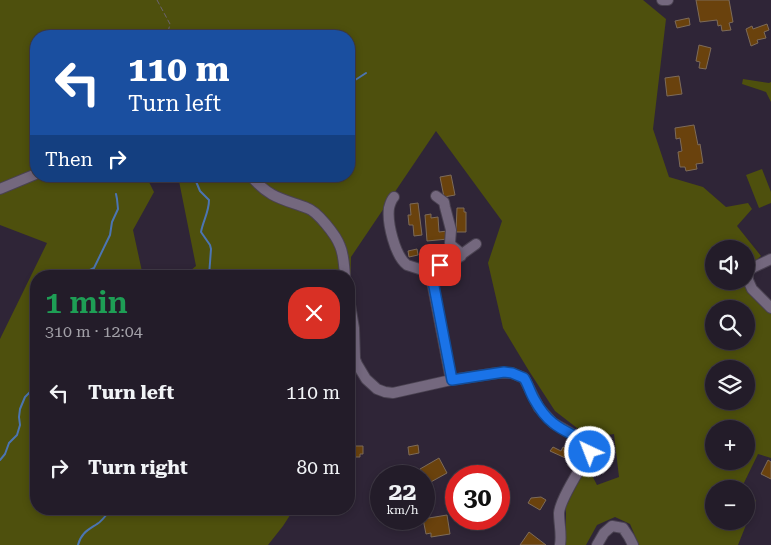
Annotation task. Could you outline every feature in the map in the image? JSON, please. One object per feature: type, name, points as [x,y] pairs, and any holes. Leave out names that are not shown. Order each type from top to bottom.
[{"type":"street","points":[[662,0],[668,0]]},
{"type":"street","points":[[0,188],[30,176]]},
{"type":"street","points":[[256,182],[262,188],[280,199],[308,208],[319,215],[340,245],[344,270]]},
{"type":"street","points":[[436,196],[444,202],[451,230],[450,243],[462,254]]},
{"type":"street","points":[[394,197],[390,204],[389,213],[397,251],[407,265],[432,273]]},
{"type":"street","points":[[452,380],[432,271],[440,265],[461,256],[476,244]]},
{"type":"street","points":[[771,259],[752,268],[748,272],[748,280],[752,289],[771,308]]},
{"type":"street","points":[[355,359],[366,379],[377,389],[384,392],[393,393],[452,380],[497,373],[512,373],[524,378],[539,408],[553,423],[590,445],[590,452],[562,501],[559,513],[560,545]]},
{"type":"street","points":[[597,545],[604,533],[612,526],[623,528],[633,545]]},
{"type":"path","points":[[157,0],[170,24],[168,30]]},
{"type":"shaded area","points":[[0,0],[643,0],[666,19],[653,129],[669,177],[703,187],[726,207],[748,203],[752,209],[737,226],[748,240],[705,240],[705,290],[753,290],[771,312],[771,458],[758,454],[755,460],[755,420],[705,420],[705,470],[750,470],[745,480],[705,480],[705,530],[744,530],[738,545],[639,545],[630,524],[615,517],[597,525],[586,545],[566,545],[566,506],[587,466],[597,485],[619,477],[614,434],[590,438],[555,411],[503,328],[488,263],[502,221],[436,131],[351,257],[351,270],[191,270],[196,266],[179,182],[355,182],[355,30],[30,30],[30,182],[149,182],[154,192],[133,230],[142,270],[34,270],[47,243],[0,225]]},
{"type":"shaded area","points":[[743,79],[771,82],[771,102],[766,92],[742,84]]},
{"type":"shaded area","points":[[762,169],[771,192],[771,203],[759,208],[746,175]]},
{"type":"shaded area","points":[[755,248],[761,256],[755,261]]},
{"type":"shaded area","points":[[30,278],[30,515],[290,515],[268,545],[0,545],[0,339]]},
{"type":"building","points":[[696,0],[729,0],[733,22],[729,23],[731,30],[722,31],[721,25],[718,26],[717,20],[700,22]]},
{"type":"building","points":[[689,18],[690,25],[677,28],[675,21]]},
{"type":"building","points":[[767,24],[769,30],[764,32],[766,38],[757,40],[758,43],[751,46],[746,29],[752,26],[753,29]]},
{"type":"building","points":[[699,45],[711,48],[706,69],[699,68],[700,62],[696,61]]},
{"type":"building","points":[[679,76],[682,94],[667,96],[665,78]]},
{"type":"building","points":[[694,125],[703,163],[696,164],[697,169],[686,171],[685,167],[680,167],[678,152],[682,151],[680,138],[676,139],[675,128]]},
{"type":"building","points":[[451,175],[455,195],[444,197],[440,177]]},
{"type":"building","points":[[418,203],[422,235],[414,236],[413,225],[409,225],[408,215],[411,215],[410,204]]},
{"type":"building","points":[[457,208],[464,208],[464,212],[466,212],[466,232],[456,232]]},
{"type":"building","points":[[431,214],[431,218],[438,217],[439,232],[447,231],[448,239],[427,241],[425,215]]},
{"type":"building","points":[[417,249],[418,255],[409,257],[408,251]]},
{"type":"building","points":[[572,443],[580,447],[572,461],[550,451],[553,447],[561,451],[563,447],[568,449]]},
{"type":"building","points":[[418,445],[419,453],[409,455],[408,447]]},
{"type":"building","points":[[355,446],[363,446],[363,454],[360,454],[360,457],[355,457]]},
{"type":"building","points":[[439,458],[445,469],[445,474],[435,480],[435,465],[427,465]]},
{"type":"building","points":[[768,460],[771,462],[771,479],[761,474]]},
{"type":"building","points":[[541,497],[546,500],[540,510],[528,503],[531,498]]},
{"type":"building","points":[[445,515],[445,530],[449,530],[450,534],[431,537],[431,533],[426,534],[425,530],[435,530],[435,517]]},
{"type":"building","points":[[529,532],[546,545],[520,545]]},
{"type":"waterway","points":[[355,80],[366,73]]},
{"type":"waterway","points":[[196,182],[200,191],[209,200],[201,232],[211,249],[209,270]]},
{"type":"waterway","points":[[90,270],[94,268],[110,235],[112,222],[118,209],[116,194]]},
{"type":"waterway","points":[[0,460],[5,454],[9,443],[17,435],[20,425],[20,409],[25,397],[30,392]]},
{"type":"waterway","points":[[78,545],[83,535],[106,515]]},
{"type":"route","points":[[440,265],[432,271],[432,276],[452,380],[504,372],[524,378],[539,408],[545,415],[563,430],[590,445],[590,452]]}]
